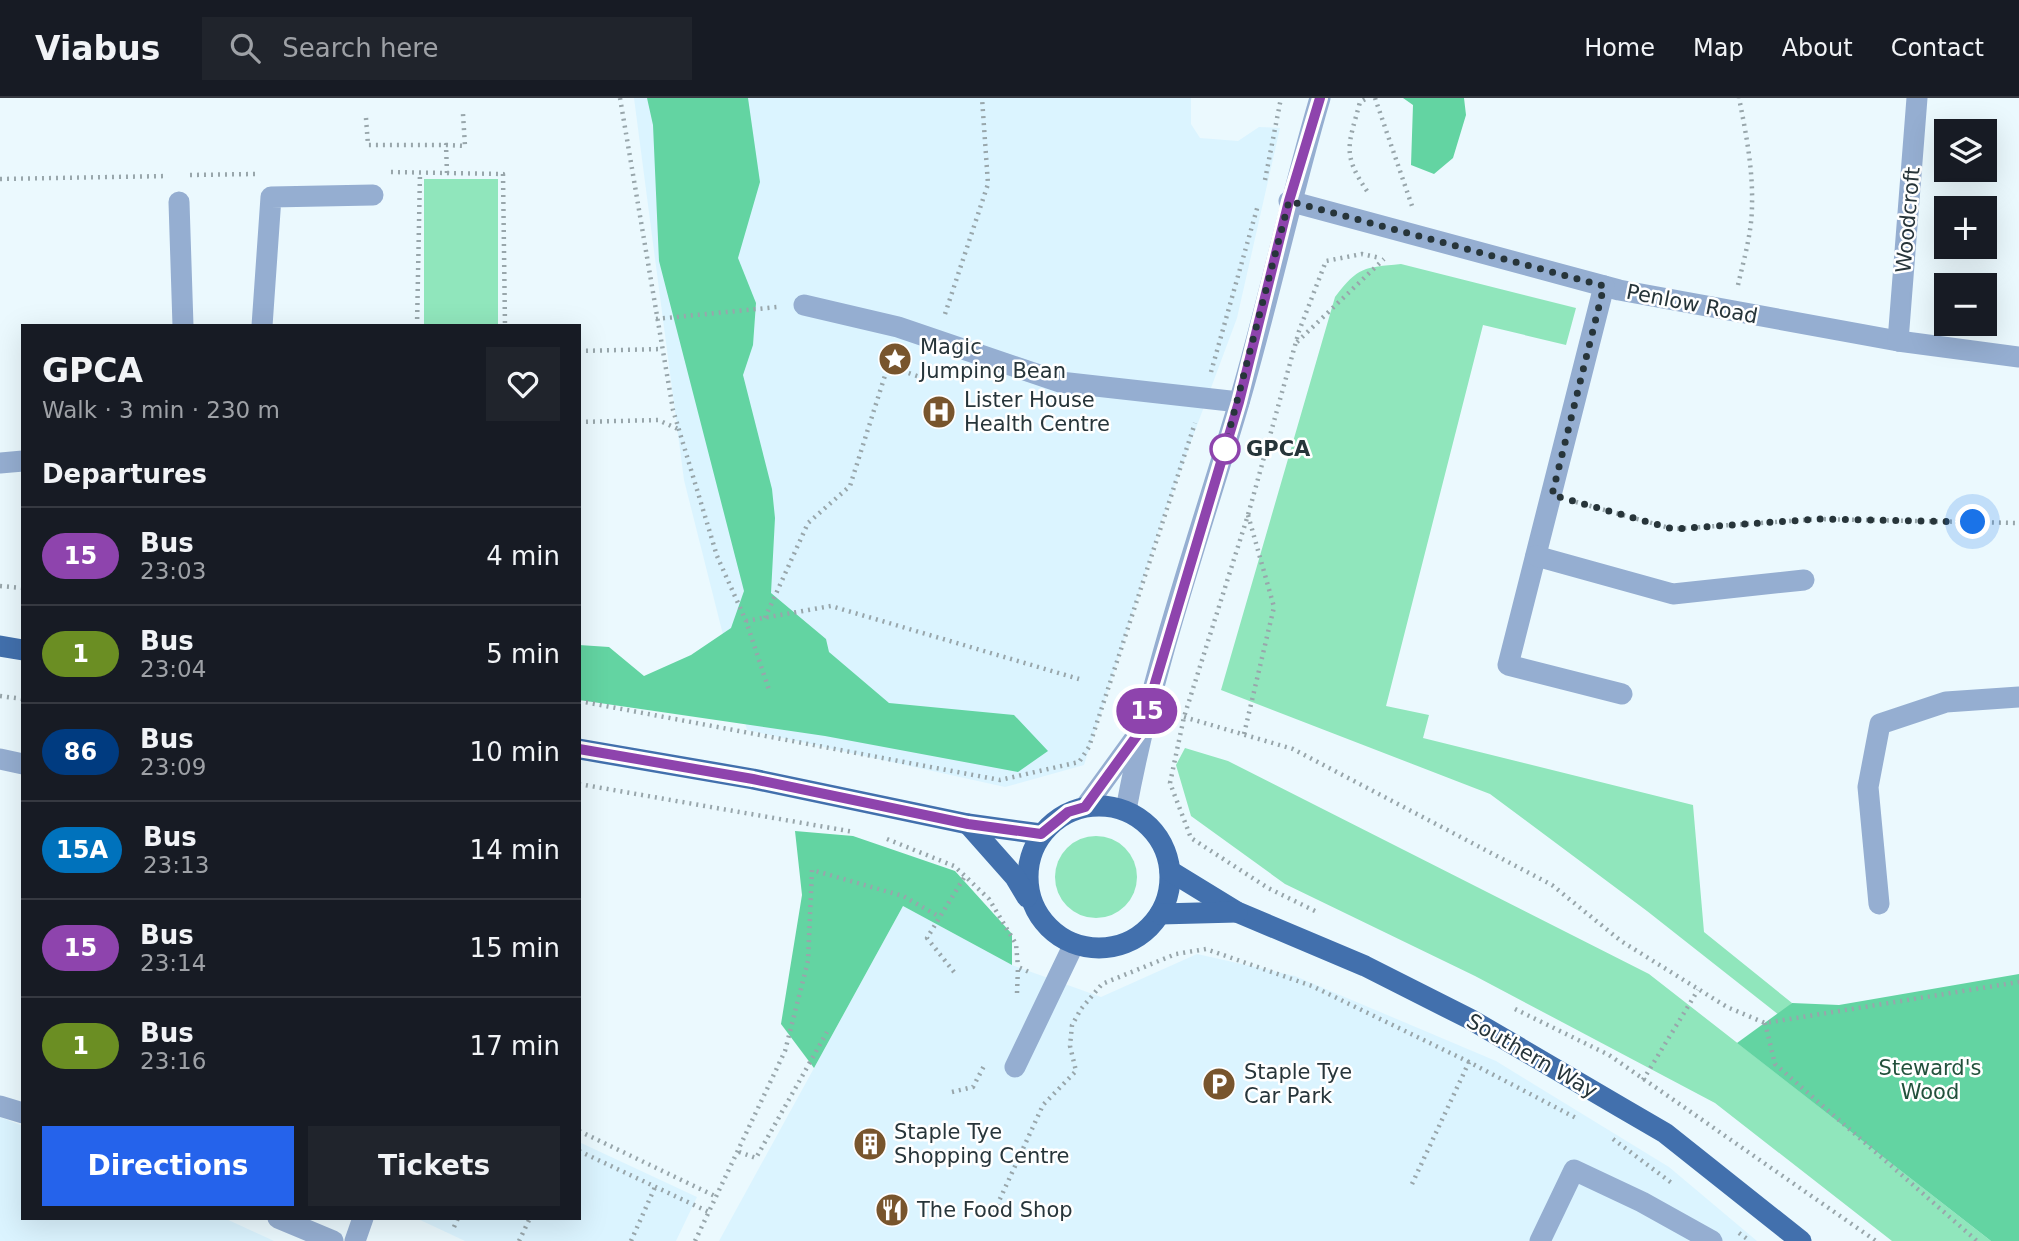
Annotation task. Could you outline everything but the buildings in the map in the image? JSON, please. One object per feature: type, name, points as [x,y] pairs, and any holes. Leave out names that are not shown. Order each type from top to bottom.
[{"type":"main road","points":[[0,646],[21,650]]},
{"type":"main road","points":[[581,749],[753,779],[968,824],[1041,834]]},
{"type":"main road","points":[[968,824],[1015,877],[1035,911],[1059,936],[1074,944],[1098,948],[1122,944],[1143,932],[1160,914],[1168,893],[1170,871],[1156,834],[1143,820],[1126,810],[1106,806],[1085,807],[1068,812],[1041,834],[1032,852],[1027,871],[1035,911]]},
{"type":"main road","name":"Southern Way","points":[[1170,871],[1237,912],[1365,966],[1493,1032],[1665,1133],[1801,1241]]},
{"type":"main road","name":"Southern Way","points":[[1160,914],[1237,912]]},
{"type":"street","points":[[1126,810],[1141,730],[1239,402],[1289,201],[1320,98]]},
{"type":"street","name":"Woodcroft","points":[[1898,341],[1917,98]]},
{"type":"street","points":[[262,324],[271,197],[373,195]]},
{"type":"street","name":"Penlow Road","points":[[1289,201],[1604,286],[1721,311],[1898,341],[2019,357]]},
{"type":"street","points":[[179,202],[183,324]]},
{"type":"street","points":[[1604,286],[1508,665],[1622,694]]},
{"type":"street","points":[[804,305],[898,327],[1060,382],[1239,402]]},
{"type":"street","points":[[0,463],[21,461]]},
{"type":"street","points":[[1536,556],[1673,594],[1804,580]]},
{"type":"street","points":[[1879,904],[1868,787],[1880,723],[1946,702],[2019,697]]},
{"type":"street","points":[[1085,807],[1141,730]]},
{"type":"street","points":[[0,759],[21,764]]},
{"type":"street","points":[[1015,1067],[1074,944]]},
{"type":"street","points":[[0,1106],[21,1112]]},
{"type":"street","points":[[1540,1241],[1574,1170],[1642,1202],[1712,1241]]},
{"type":"street","points":[[283,1220],[333,1241]]},
{"type":"street","points":[[355,1241],[362,1220]]},
{"type":"path","points":[[620,98],[656,319],[679,429],[717,556],[746,621],[769,690]]},
{"type":"path","points":[[765,618],[808,523],[850,486],[888,366],[923,378],[988,184],[982,98]]},
{"type":"path","points":[[581,701],[1000,780],[1079,762],[1088,747],[1227,326],[1258,205],[1281,98]]},
{"type":"path","points":[[1367,98],[1360,102],[1347,152],[1354,174],[1367,192],[1379,197]]},
{"type":"path","points":[[1375,98],[1414,213],[1402,208]]},
{"type":"path","points":[[1721,311],[1735,298],[1750,234],[1752,206],[1749,149],[1739,98]]},
{"type":"path","points":[[366,118],[368,145],[446,145]]},
{"type":"path","points":[[416,324],[420,173]]},
{"type":"path","points":[[447,173],[503,174],[505,324]]},
{"type":"path","points":[[0,179],[268,174]]},
{"type":"path","points":[[1317,912],[1268,888],[1191,838],[1170,783],[1184,717],[1248,515],[1296,343],[1326,261],[1362,254],[1397,262]]},
{"type":"path","points":[[1296,343],[1384,259]]},
{"type":"path","points":[[656,319],[804,305]]},
{"type":"path","points":[[581,351],[662,349]]},
{"type":"path","points":[[581,422],[658,420],[679,429]]},
{"type":"path","points":[[1552,495],[1673,529],[1819,519],[2019,523]]},
{"type":"path","points":[[1244,734],[1274,607],[1248,515]]},
{"type":"path","points":[[0,586],[21,588]]},
{"type":"path","points":[[746,621],[831,606],[1080,679]]},
{"type":"path","points":[[0,696],[21,699]]},
{"type":"path","points":[[1184,717],[1293,749],[1552,885],[1621,941],[1727,1007],[1765,1023],[2019,982]]},
{"type":"path","points":[[581,784],[859,833]]},
{"type":"path","points":[[884,838],[954,866],[965,876],[989,900],[1016,944],[1018,967]]},
{"type":"path","points":[[695,1241],[785,1051],[808,961],[812,870],[903,896],[940,917]]},
{"type":"path","points":[[954,972],[927,938],[965,876]]},
{"type":"path","points":[[994,1212],[1043,1105],[1076,1071],[1070,1046],[1072,1025],[1080,1009],[1102,984],[1176,954],[1206,949],[1312,986],[1579,1119]]},
{"type":"path","points":[[1643,1080],[1699,990]]},
{"type":"path","points":[[1511,1007],[1609,1055],[1876,1241]]},
{"type":"path","points":[[1765,1023],[1775,1064],[1977,1241]]},
{"type":"path","points":[[739,1152],[756,1158],[827,1032]]},
{"type":"path","points":[[1412,1185],[1469,1062]]},
{"type":"path","points":[[581,1132],[717,1197]]},
{"type":"path","points":[[1604,1132],[1677,1186]]},
{"type":"path","points":[[581,1151],[709,1212]]},
{"type":"path","points":[[631,1241],[655,1186]]},
{"type":"path","points":[[454,1227],[457,1220]]},
{"type":"path","points":[[519,1241],[529,1220]]},
{"type":"path","points":[[1729,1226],[1750,1241]]},
{"type":"shaded area","name":"Lister House Health Centre","points":[[634,98],[1191,98],[1191,124],[1200,138],[1238,141],[1259,127],[1280,128],[1237,318],[1163,517],[1084,765],[1005,787],[747,730],[684,480]]},
{"type":"shaded area","name":"Staple Tye Car Park","points":[[903,906],[1012,965],[1101,997],[1197,954],[1295,976],[1496,1061],[1669,1167],[1757,1241],[719,1241]]},
{"type":"shaded area","points":[[0,1117],[21,1125],[21,1220],[228,1220],[274,1241],[0,1241]]},
{"type":"shaded area","points":[[581,1143],[697,1197],[676,1241],[465,1241],[420,1220],[581,1220]]},
{"type":"green space","points":[[647,98],[748,98],[760,182],[738,258],[756,303],[753,345],[743,375],[772,489],[775,518],[771,593],[826,639],[829,652],[889,703],[1014,715],[1048,751],[1018,772],[825,736],[581,700],[581,645],[609,647],[644,676],[691,655],[731,628],[744,591],[659,261],[653,125]]},
{"type":"green space","points":[[1403,98],[1464,98],[1466,115],[1453,158],[1434,174],[1411,165],[1413,105]]},
{"type":"green space","points":[[424,179],[498,179],[498,324],[424,324]]},
{"type":"green space","points":[[1401,264],[1576,308],[1566,345],[1483,325],[1386,706],[1429,715],[1423,738],[1693,805],[1704,932],[1792,1003],[1779,1015],[1647,911],[1490,794],[1221,690],[1335,297],[1350,279],[1363,270]]},
{"type":"green space","points":[[1185,748],[1228,761],[1649,974],[1991,1241],[1892,1241],[1715,1103],[1475,976],[1285,884],[1191,816],[1176,765]]},
{"type":"green space","points":[[795,831],[853,836],[955,871],[1012,934],[1012,965],[903,906],[814,1068],[781,1024],[802,895]]},
{"type":"green space","points":[[1096,836],[1112,839],[1125,848],[1134,861],[1137,877],[1134,893],[1125,906],[1112,915],[1096,918],[1080,915],[1067,906],[1058,893],[1055,877],[1058,861],[1067,848],[1080,839]]},
{"type":"green space","name":"Steward's Wood","points":[[2019,974],[2019,1241],[1991,1241],[1737,1043],[1792,1003],[1839,1005]]},
{"type":"bus line","name":"15","points":[[581,749],[753,779],[968,824],[1041,834],[1068,812],[1085,807],[1141,730],[1239,402],[1289,201],[1320,98]]},
{"type":"place","name":"Magic Jumping Bean","points":[[895,359]]},
{"type":"place","name":"Lister House Health Centre","points":[[939,412]]},
{"type":"place","name":"GPCA","points":[[1225,449]]},
{"type":"place","name":"Staple Tye Car Park","points":[[1219,1084]]},
{"type":"place","name":"Staple Tye Shopping Centre","points":[[870,1144]]},
{"type":"place","name":"The Food Shop","points":[[892,1210]]},
{"type":"route","points":[[1225,449],[1223,455],[1239,402],[1289,201],[1604,286],[1552,495],[1673,529],[1819,519],[1973,522]]}]
